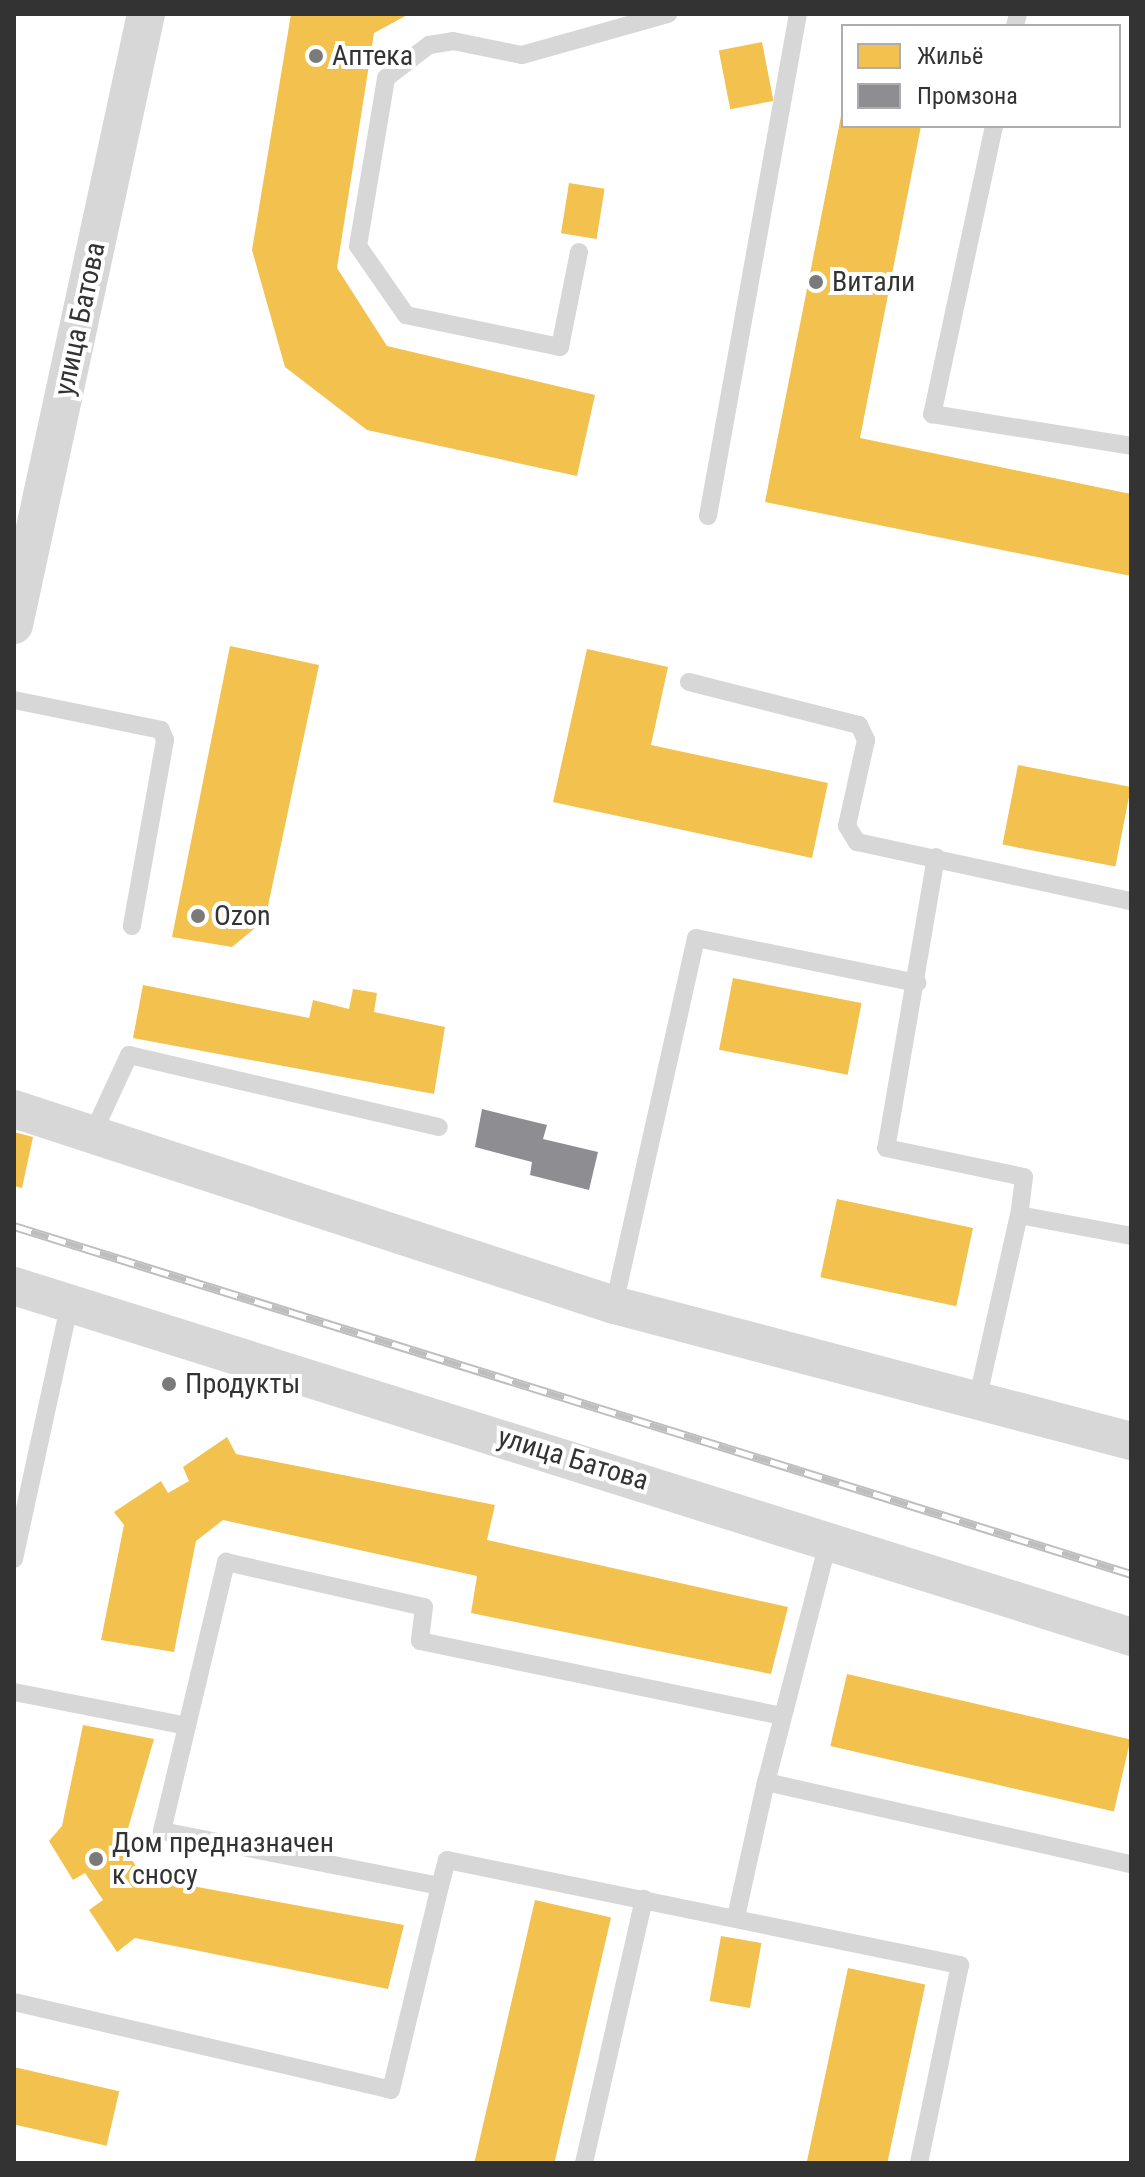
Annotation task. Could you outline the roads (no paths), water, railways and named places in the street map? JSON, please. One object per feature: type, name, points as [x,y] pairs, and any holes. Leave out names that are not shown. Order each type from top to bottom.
[{"type":"street","name":"улица Батова","points":[[14,625],[146,14]]},
{"type":"street","points":[[14,1109],[614,1305],[1131,1441]]},
{"type":"street","name":"улица Батова","points":[[14,1286],[829,1538],[1131,1637]]},
{"type":"lane","points":[[579,252],[560,347],[406,315],[358,246],[386,78],[429,45],[453,41],[522,55],[668,14]]},
{"type":"lane","points":[[708,516],[798,14]]},
{"type":"lane","points":[[994,128],[932,414],[1131,446]]},
{"type":"lane","points":[[689,682],[859,725],[866,740],[849,835],[1131,901]]},
{"type":"lane","points":[[14,700],[161,730],[165,740],[132,926]]},
{"type":"lane","points":[[936,857],[917,983],[886,1148],[1024,1177],[1019,1215],[977,1401]]},
{"type":"lane","points":[[614,1305],[696,938],[917,983]]},
{"type":"lane","points":[[93,1133],[129,1055],[439,1127]]},
{"type":"lane","points":[[1019,1215],[1131,1236]]},
{"type":"lane","points":[[14,1559],[70,1303]]},
{"type":"lane","points":[[736,1917],[781,1716],[829,1538]]},
{"type":"lane","points":[[440,1886],[162,1831],[226,1562],[424,1607],[420,1641],[781,1716]]},
{"type":"lane","points":[[14,1692],[187,1726]]},
{"type":"lane","points":[[766,1782],[1131,1864]]},
{"type":"lane","points":[[14,2002],[391,2090],[447,1860],[960,1965],[919,2163]]},
{"type":"lane","points":[[584,2163],[644,1899]]},
{"type":"railway","points":[[14,1226],[1131,1574]]},
{"type":"place","name":"Аптека","points":[[316,56]]},
{"type":"place","name":"Витали","points":[[816,282]]},
{"type":"place","name":"Ozon","points":[[198,916]]},
{"type":"place","name":"Продукты","points":[[169,1384]]},
{"type":"place","name":"Дом предназначен к сносу","points":[[96,1859]]}]
